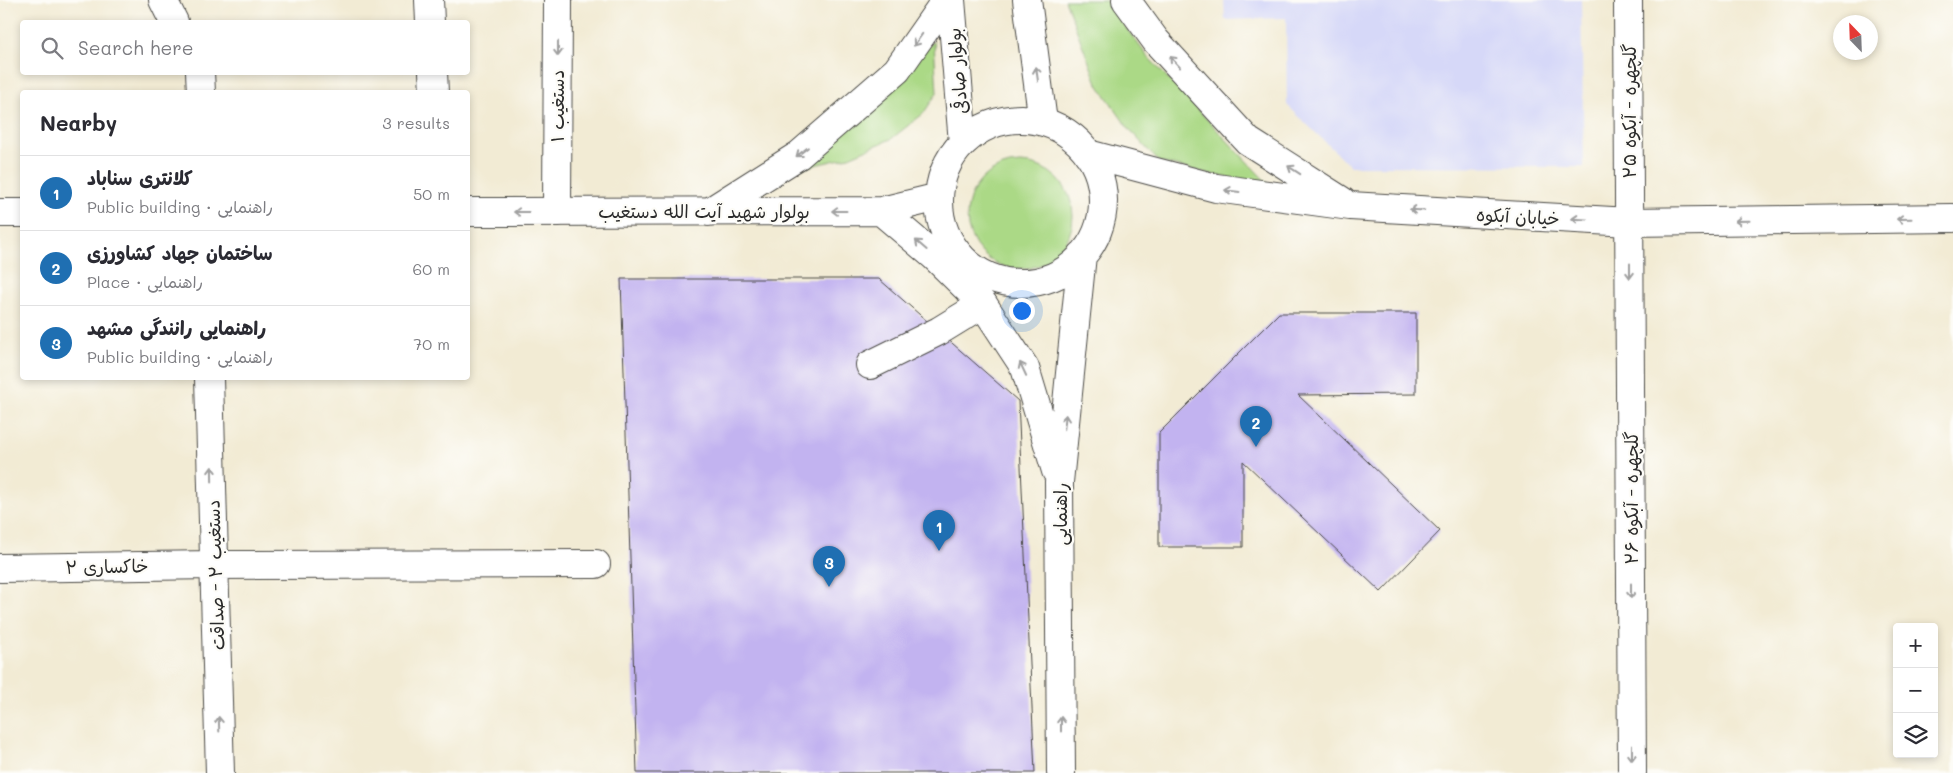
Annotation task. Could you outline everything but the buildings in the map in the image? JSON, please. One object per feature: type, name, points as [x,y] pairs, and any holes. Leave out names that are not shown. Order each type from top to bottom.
[{"type":"main road","points":[[163,0],[173,20]]},
{"type":"main road","points":[[429,0],[430,20]]},
{"type":"main road","name":"دستغیب ۱","points":[[557,212],[558,0]]},
{"type":"main road","points":[[709,212],[800,155],[897,70],[946,0]]},
{"type":"main road","name":"بولوار صادقی","points":[[951,0],[963,142]]},
{"type":"main road","points":[[1027,0],[1044,122]]},
{"type":"main road","points":[[1126,0],[1156,41],[1248,141],[1350,206]]},
{"type":"main road","name":"گلچهره - آبکوه ۲۵","points":[[1628,0],[1630,222]]},
{"type":"main road","points":[[200,75],[201,90]]},
{"type":"main road","points":[[433,75],[434,90]]},
{"type":"main road","points":[[1022,119],[1044,122],[1069,134],[1088,154],[1101,179],[1104,206],[1098,233],[1082,255],[1063,272],[1039,281],[1014,283],[990,277],[968,264],[951,245],[942,222],[939,197],[942,177],[950,159],[963,142],[980,130],[1001,121],[1022,119]]},
{"type":"main road","name":"خیابان آبکوه","points":[[1088,154],[1216,188],[1350,206],[1630,222],[1953,218]]},
{"type":"main road","name":"بولوار شهید آیت الله دستغیب","points":[[470,212],[881,210],[939,197]]},
{"type":"main road","points":[[881,210],[934,256],[983,304],[1025,368],[1059,482]]},
{"type":"main road","points":[[0,213],[20,213]]},
{"type":"main road","name":"گلچهره - آبکوه ۲۶","points":[[1630,222],[1632,773]]},
{"type":"main road","name":"راهنمایی","points":[[1061,773],[1059,482],[1082,255]]},
{"type":"main road","points":[[870,365],[939,331],[983,304]]},
{"type":"main road","name":"دستغیب ۲ - صداقت","points":[[209,380],[220,773]]},
{"type":"main road","name":"خاکساری ۲","points":[[0,568],[214,564],[596,564]]},
{"type":"shaded area","points":[[1224,0],[1581,0],[1584,167],[1350,166],[1287,105],[1286,18],[1225,20]]},
{"type":"green space","points":[[1065,0],[1105,0],[1148,57],[1272,188],[1159,162],[1128,128],[1097,83]]},
{"type":"green space","points":[[934,41],[937,93],[923,114],[891,139],[849,157],[798,169],[879,99]]},
{"type":"green space","points":[[1020,163],[1040,167],[1058,178],[1069,196],[1073,216],[1069,236],[1058,254],[1040,265],[1020,269],[1000,265],[982,254],[971,236],[967,216],[971,196],[982,178],[1000,167]]},
{"type":"place","name":"ساختمان جهاد کشاورزی","points":[[1256,447]]},
{"type":"place","name":"کلانتری سناباد","points":[[939,551]]},
{"type":"place","name":"راهنمایی رانندگی مشهد","points":[[829,587]]}]
